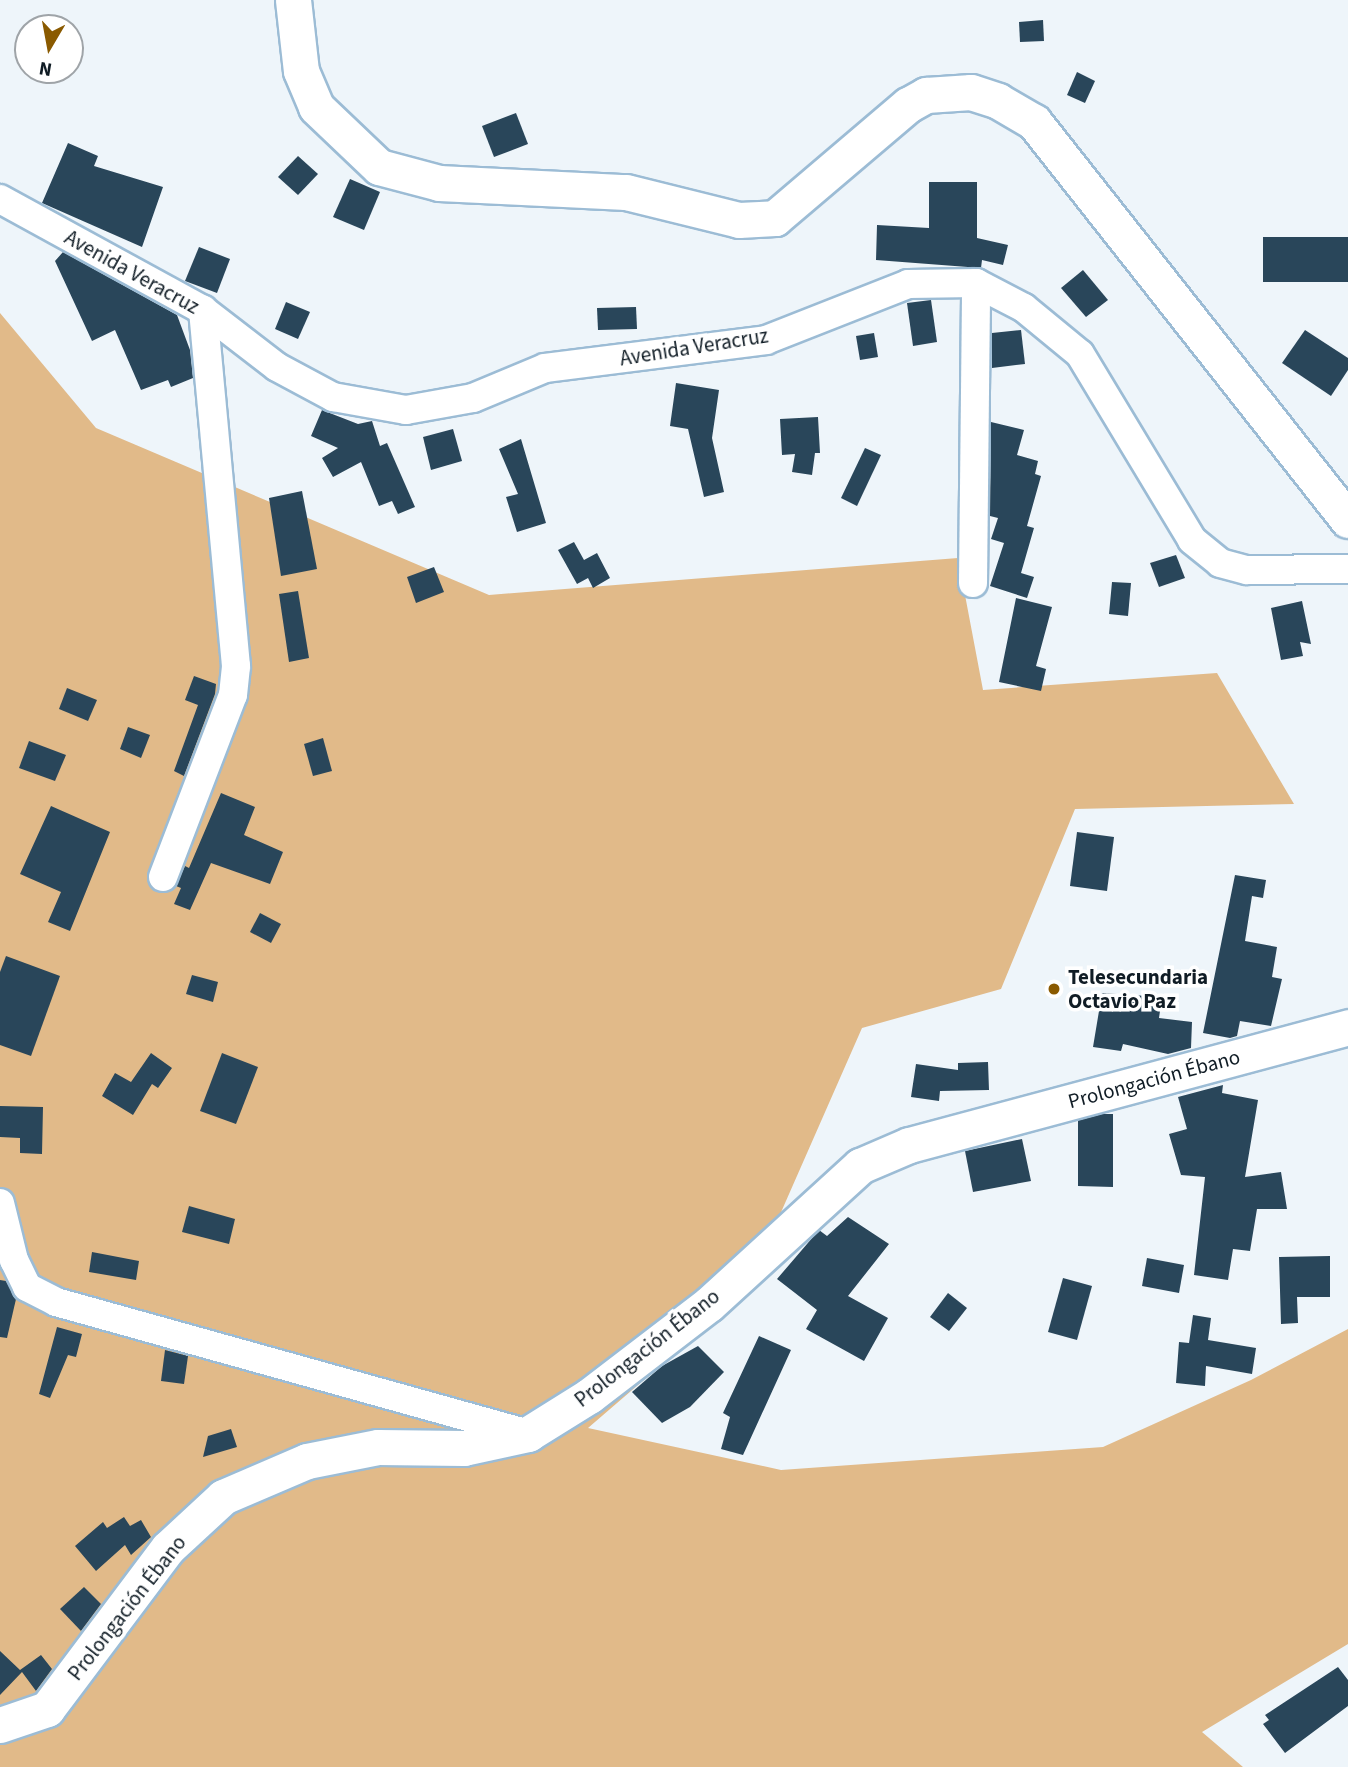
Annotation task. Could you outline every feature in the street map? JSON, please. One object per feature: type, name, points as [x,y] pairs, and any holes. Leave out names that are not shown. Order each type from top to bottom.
[{"type":"street","points":[[293,0],[301,71],[316,107],[379,167],[439,183],[626,192],[739,220],[775,218],[908,105],[926,95],[971,92],[998,101],[1034,122],[1348,520]]},
{"type":"street","name":"Avenida Veracruz","points":[[0,199],[203,310],[277,367],[333,397],[405,410],[473,398],[545,368],[766,340],[908,284],[976,283],[1024,308],[1080,355],[1192,540],[1220,563],[1247,570],[1348,569]]},
{"type":"street","points":[[972,583],[976,283]]},
{"type":"street","points":[[163,877],[233,695],[236,666],[203,310]]},
{"type":"street","name":"Prolongación Ébano","points":[[0,1725],[47,1709],[168,1548],[223,1497],[307,1461],[378,1447],[464,1448],[528,1434],[589,1396],[709,1304],[860,1167],[909,1145],[1348,1027]]},
{"type":"street","points":[[0,1203],[14,1260],[27,1287],[56,1302],[528,1434]]},
{"type":"shaded area","points":[[0,313],[96,428],[489,595],[958,558],[983,690],[1217,673],[1294,804],[1075,809],[1001,989],[862,1028],[746,1292],[588,1428],[781,1470],[1103,1447],[1251,1380],[1348,1329],[1348,1644],[1202,1732],[1243,1767],[0,1767]]},
{"type":"building","points":[[1043,20],[1044,41],[1020,42],[1019,22]]},
{"type":"building","points":[[1077,72],[1095,81],[1085,103],[1067,95]]},
{"type":"building","points":[[516,113],[528,144],[494,157],[482,126]]},
{"type":"building","points":[[68,143],[98,156],[94,166],[163,187],[142,247],[42,203]]},
{"type":"building","points":[[298,156],[318,174],[298,195],[278,177]]},
{"type":"building","points":[[350,179],[380,192],[364,230],[333,217]]},
{"type":"building","points":[[929,182],[977,182],[977,238],[1008,245],[1003,265],[982,260],[981,268],[876,260],[877,225],[929,228]]},
{"type":"building","points":[[1263,237],[1348,237],[1348,282],[1263,282]]},
{"type":"building","points":[[199,247],[230,259],[217,293],[185,281]]},
{"type":"building","points":[[63,252],[177,315],[190,350],[193,378],[171,387],[168,380],[141,390],[115,330],[92,341],[55,261]]},
{"type":"building","points":[[1083,270],[1108,300],[1086,317],[1061,288]]},
{"type":"building","points":[[931,300],[937,342],[913,346],[907,303]]},
{"type":"building","points":[[286,302],[310,312],[298,339],[275,329]]},
{"type":"building","points":[[636,307],[637,329],[598,330],[597,308]]},
{"type":"building","points":[[1021,330],[1025,364],[992,368],[992,333]]},
{"type":"building","points":[[1305,330],[1348,358],[1348,370],[1331,396],[1282,363]]},
{"type":"building","points":[[874,333],[878,357],[860,360],[856,336]]},
{"type":"building","points":[[676,383],[719,390],[712,438],[724,492],[704,497],[688,429],[670,426]]},
{"type":"building","points":[[322,410],[358,424],[372,421],[380,446],[387,443],[415,507],[398,514],[392,501],[379,506],[361,462],[333,477],[322,458],[338,448],[311,436]]},
{"type":"building","points":[[818,417],[820,453],[815,453],[812,475],[792,472],[795,454],[782,455],[780,419]]},
{"type":"building","points":[[991,422],[1024,430],[1017,455],[1038,461],[1035,474],[1041,476],[1027,526],[1034,528],[1021,573],[1034,577],[1027,598],[990,586],[1004,543],[991,539],[998,518],[990,516]]},
{"type":"building","points":[[453,429],[462,461],[431,470],[423,437]]},
{"type":"building","points":[[521,439],[546,523],[517,532],[506,497],[518,494],[499,449]]},
{"type":"building","points":[[865,448],[881,455],[857,506],[841,498]]},
{"type":"building","points":[[302,491],[317,569],[281,576],[269,498]]},
{"type":"building","points":[[574,542],[584,560],[597,553],[610,578],[593,588],[588,578],[577,584],[558,550]]},
{"type":"building","points":[[1176,555],[1185,578],[1159,587],[1150,563]]},
{"type":"building","points":[[434,567],[444,592],[416,603],[407,577]]},
{"type":"building","points":[[1112,582],[1131,583],[1128,616],[1109,614]]},
{"type":"building","points":[[298,591],[309,658],[289,662],[279,594]]},
{"type":"building","points":[[1016,598],[1052,607],[1036,666],[1046,669],[1041,691],[999,682]]},
{"type":"building","points":[[1302,601],[1311,644],[1300,642],[1303,656],[1281,660],[1271,608]]},
{"type":"building","points":[[194,676],[216,684],[215,694],[184,776],[174,771],[198,705],[185,700]]},
{"type":"building","points":[[67,688],[97,700],[88,721],[59,709]]},
{"type":"building","points":[[128,727],[150,735],[141,758],[120,749]]},
{"type":"building","points":[[323,738],[332,771],[313,776],[304,744]]},
{"type":"building","points":[[29,741],[66,755],[55,781],[19,768]]},
{"type":"building","points":[[221,793],[255,807],[244,835],[283,852],[270,884],[211,863],[190,910],[174,904],[181,888],[176,886],[185,866],[189,868]]},
{"type":"building","points":[[51,806],[110,832],[70,931],[48,922],[61,892],[20,874]]},
{"type":"building","points":[[1077,832],[1114,837],[1107,891],[1070,886]]},
{"type":"building","points":[[1235,875],[1266,880],[1263,898],[1252,896],[1245,941],[1277,947],[1272,977],[1282,979],[1271,1026],[1240,1021],[1237,1036],[1230,1038],[1203,1033]]},
{"type":"building","points":[[260,913],[281,924],[271,943],[250,932]]},
{"type":"building","points":[[6,956],[60,976],[31,1056],[0,1045],[0,972]]},
{"type":"building","points":[[192,975],[218,982],[213,1002],[186,994]]},
{"type":"building","points":[[1102,993],[1162,997],[1159,1018],[1192,1022],[1191,1048],[1168,1054],[1123,1044],[1121,1051],[1093,1047]]},
{"type":"building","points":[[151,1053],[172,1068],[158,1088],[152,1084],[133,1115],[102,1096],[115,1073],[131,1082]]},
{"type":"building","points":[[222,1053],[258,1067],[236,1124],[200,1111]]},
{"type":"building","points":[[988,1062],[989,1090],[940,1091],[939,1101],[911,1097],[916,1064],[958,1070],[958,1063]]},
{"type":"building","points":[[1223,1085],[1222,1093],[1258,1100],[1245,1177],[1281,1172],[1287,1209],[1257,1209],[1250,1251],[1233,1249],[1228,1280],[1194,1275],[1205,1177],[1181,1175],[1169,1134],[1187,1129],[1178,1097]]},
{"type":"building","points":[[0,1106],[43,1107],[42,1154],[20,1153],[20,1138],[0,1137]]},
{"type":"building","points":[[1113,1114],[1113,1187],[1078,1186],[1078,1120]]},
{"type":"building","points":[[1022,1139],[1031,1181],[973,1192],[965,1151]]},
{"type":"building","points":[[189,1206],[235,1219],[229,1244],[182,1232]]},
{"type":"building","points":[[848,1217],[889,1244],[848,1296],[888,1318],[864,1361],[806,1329],[817,1310],[777,1279],[819,1230],[827,1236]]},
{"type":"building","points":[[92,1252],[139,1261],[136,1280],[89,1272]]},
{"type":"building","points":[[1330,1256],[1330,1297],[1297,1297],[1298,1323],[1281,1324],[1279,1257]]},
{"type":"building","points":[[1147,1258],[1184,1265],[1179,1293],[1142,1286]]},
{"type":"building","points":[[1063,1278],[1092,1286],[1077,1340],[1048,1332]]},
{"type":"building","points":[[0,1280],[6,1281],[16,1299],[7,1338],[0,1337]]},
{"type":"building","points":[[948,1293],[967,1308],[949,1331],[930,1317]]},
{"type":"building","points":[[1193,1315],[1211,1318],[1208,1340],[1256,1348],[1252,1374],[1206,1366],[1205,1386],[1176,1383],[1179,1342],[1189,1343]]},
{"type":"building","points":[[57,1327],[82,1334],[76,1357],[68,1355],[50,1398],[39,1394]]},
{"type":"building","points":[[759,1336],[791,1350],[743,1455],[721,1449],[730,1417],[723,1413]]},
{"type":"building","points":[[698,1346],[724,1372],[690,1407],[662,1423],[632,1392],[662,1366]]},
{"type":"building","points":[[165,1350],[188,1356],[184,1384],[161,1381]]},
{"type":"building","points":[[231,1429],[237,1447],[203,1457],[208,1436]]},
{"type":"building","points":[[124,1517],[130,1526],[141,1520],[151,1537],[131,1555],[125,1545],[96,1571],[75,1546],[103,1522],[107,1528]]},
{"type":"building","points":[[84,1587],[101,1604],[81,1631],[60,1609]]},
{"type":"building","points":[[0,1651],[20,1670],[41,1655],[52,1669],[36,1691],[22,1672],[0,1695]]},
{"type":"building","points":[[1338,1667],[1348,1680],[1348,1706],[1285,1753],[1263,1724],[1269,1720],[1265,1715]]},
{"type":"place","name":"Telesecundaria Octavio Paz","points":[[1054,989]]}]
